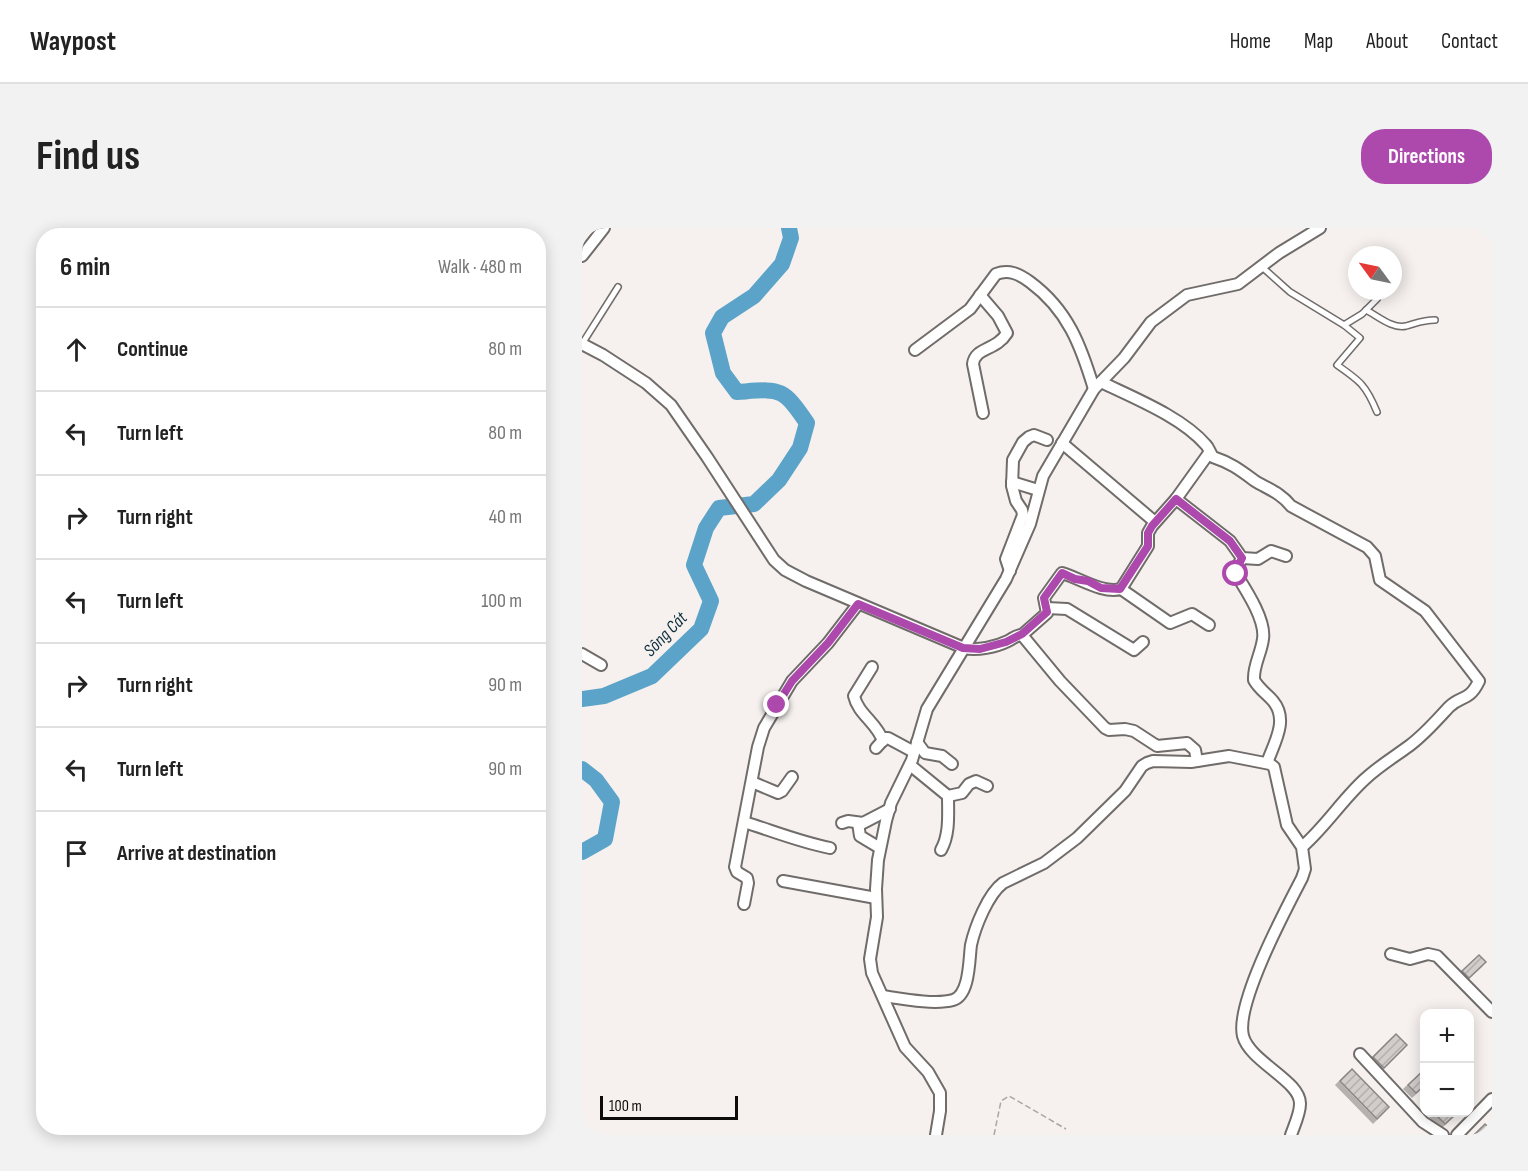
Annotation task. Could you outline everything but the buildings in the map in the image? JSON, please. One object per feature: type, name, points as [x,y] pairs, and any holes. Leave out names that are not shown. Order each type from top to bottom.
[{"type":"street","points":[[582,256],[604,228]]},
{"type":"street","points":[[936,1135],[941,1103],[940,1093],[928,1072],[905,1047],[870,963],[877,917],[876,898],[880,848],[890,809],[910,765],[927,709],[954,668],[963,648],[1010,571],[1030,524],[1043,476],[1098,385],[1124,358],[1151,322],[1187,295],[1234,286],[1279,253],[1320,228]]},
{"type":"street","points":[[915,350],[970,309],[996,274],[1012,272],[1024,278],[1047,295],[1058,307],[1098,385],[1165,414],[1208,446],[1209,453],[1213,457],[1230,462],[1256,481],[1283,496],[1291,506],[1367,547],[1375,556],[1380,580],[1425,611],[1479,681],[1467,697],[1452,704],[1412,743],[1363,780],[1336,809],[1323,828],[1302,847]]},
{"type":"street","points":[[980,296],[998,316],[1007,333],[997,345],[976,354],[974,358],[973,364],[983,412]]},
{"type":"street","points":[[582,344],[603,355],[666,399],[680,416],[774,560],[785,570],[806,581],[963,648],[989,647],[1022,634],[1047,612],[1044,598],[1062,573],[1075,579],[1088,581],[1101,588],[1121,589],[1170,623],[1192,614],[1209,625]]},
{"type":"street","points":[[1010,571],[1006,559],[1023,515],[1016,501],[1012,482],[1013,460],[1023,442],[1034,435],[1047,440]]},
{"type":"street","points":[[1062,443],[1155,522]]},
{"type":"street","points":[[1121,589],[1148,546],[1148,533],[1155,522],[1176,499],[1209,453]]},
{"type":"street","points":[[1012,482],[1038,490]]},
{"type":"street","points":[[1176,499],[1230,541],[1242,558]]},
{"type":"street","points":[[1242,558],[1258,559],[1270,551],[1286,556]]},
{"type":"street","points":[[1242,558],[1236,574],[1257,610],[1263,633],[1254,668],[1254,680],[1272,700],[1281,715],[1281,726],[1267,763]]},
{"type":"street","points":[[744,904],[747,878],[737,872],[735,867],[762,733],[792,681],[828,643],[858,604]]},
{"type":"street","points":[[1047,608],[1067,609],[1134,650],[1143,642]]},
{"type":"street","points":[[1022,634],[1060,681],[1105,728],[1131,729],[1157,746],[1188,744],[1195,750],[1197,760]]},
{"type":"street","points":[[582,654],[601,665]]},
{"type":"street","points":[[872,666],[854,696],[860,710],[880,732],[880,744],[885,738],[916,747],[925,753],[942,756],[952,764]]},
{"type":"street","points":[[883,996],[950,1001],[958,998],[965,986],[971,945],[977,925],[999,885],[1044,863],[1077,838],[1125,790],[1144,764],[1153,761],[1197,760],[1229,756],[1267,763],[1274,767],[1289,830],[1302,847],[1304,873],[1270,940],[1247,1000],[1242,1032],[1252,1051],[1298,1094],[1300,1106],[1291,1135]]},
{"type":"street","points":[[910,765],[948,796]]},
{"type":"street","points":[[752,782],[778,793],[792,777]]},
{"type":"street","points":[[948,796],[962,793],[969,784],[976,781],[987,786]]},
{"type":"street","points":[[941,850],[948,829],[948,796]]},
{"type":"street","points":[[842,823],[866,821],[890,809]]},
{"type":"street","points":[[744,822],[804,843],[830,848]]},
{"type":"street","points":[[858,823],[860,836],[880,848]]},
{"type":"street","points":[[783,881],[876,898]]},
{"type":"street","points":[[1390,954],[1410,959],[1428,954],[1437,956],[1492,1012]]},
{"type":"street","points":[[1360,1054],[1423,1122],[1443,1135]]},
{"type":"street","points":[[1457,1135],[1492,1100]]},
{"type":"lane","points":[[1262,267],[1290,292],[1344,325],[1360,338],[1337,365],[1362,382],[1377,412]]},
{"type":"lane","points":[[582,344],[618,287]]},
{"type":"lane","points":[[1344,325],[1376,300]]},
{"type":"lane","points":[[1366,310],[1400,327],[1424,320],[1435,321]]},
{"type":"path","points":[[994,1135],[1000,1101],[1009,1096],[1066,1129]]},
{"type":"waterway","name":"Sông Cát","points":[[582,699],[604,696],[652,676],[701,629],[711,601],[694,565],[706,528],[719,508],[754,504],[779,480],[800,448],[807,423],[799,411],[779,392],[763,390],[737,392],[723,373],[713,333],[722,317],[754,296],[782,264],[791,238],[789,228]]},
{"type":"waterway","name":"Sông Cát","points":[[582,769],[596,780],[612,802],[605,839],[582,852]]},
{"type":"route","points":[[777,705],[792,681],[828,643],[858,604],[963,648],[980,649],[1006,642],[1022,634],[1044,616],[1047,612],[1044,598],[1059,574],[1066,573],[1075,579],[1088,581],[1106,590],[1122,588],[1148,546],[1148,533],[1152,526],[1176,499],[1230,541],[1242,558],[1236,574]]}]
